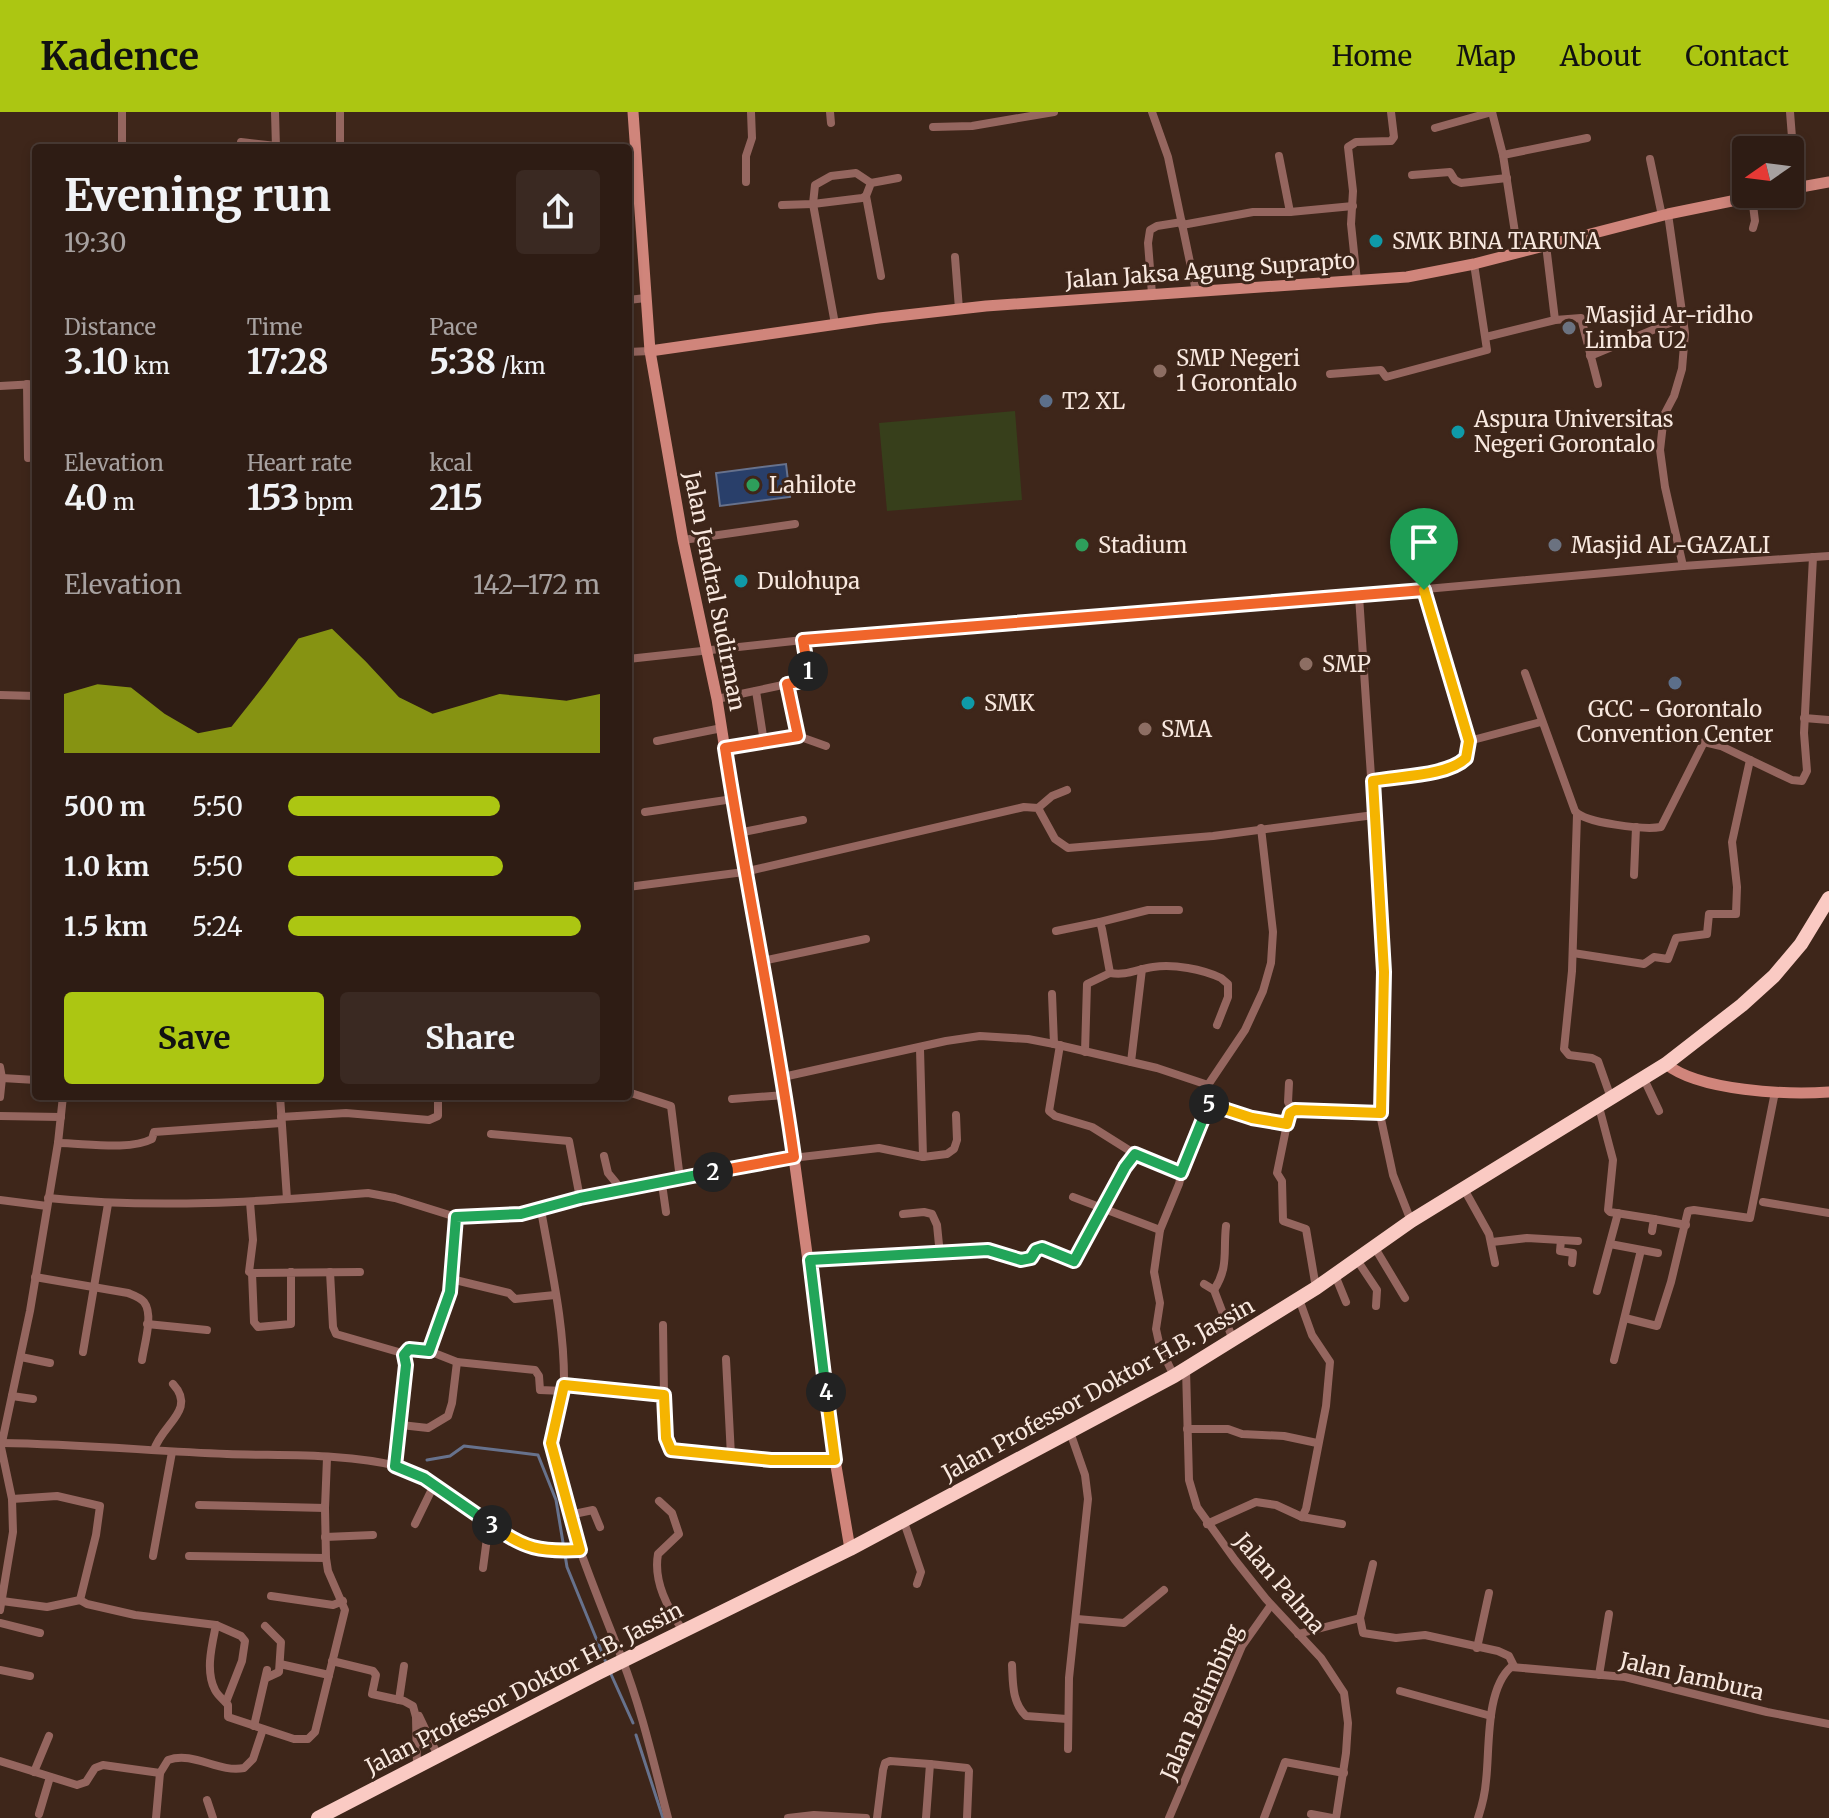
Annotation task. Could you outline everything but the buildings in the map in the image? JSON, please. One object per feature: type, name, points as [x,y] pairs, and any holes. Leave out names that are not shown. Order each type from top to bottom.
[{"type":"highway","name":"Jalan Professor Doktor H.B. Jassin","points":[[318,1818],[598,1673],[904,1522],[1233,1340],[1316,1288],[1411,1221],[1666,1064],[1774,976],[1801,944],[1829,898]]},
{"type":"street","points":[[122,112],[122,144]]},
{"type":"street","points":[[275,112],[276,144]]},
{"type":"street","points":[[340,112],[340,144]]},
{"type":"street","name":"Jalan Jendral Sudirman","points":[[633,112],[634,196],[650,351],[683,540],[717,699],[744,872],[783,1077],[850,1549]]},
{"type":"street","points":[[746,182],[746,156],[752,138],[751,112]]},
{"type":"street","points":[[830,112],[831,123]]},
{"type":"street","points":[[933,127],[972,126],[1017,115],[1054,112]]},
{"type":"street","points":[[1152,112],[1168,157],[1196,291]]},
{"type":"street","points":[[1357,281],[1348,147],[1356,142],[1393,139],[1391,112]]},
{"type":"street","points":[[1435,128],[1492,112],[1503,155],[1518,252]]},
{"type":"street","points":[[1790,112],[1791,136]]},
{"type":"street","points":[[1503,155],[1587,138]]},
{"type":"street","points":[[241,142],[255,144]]},
{"type":"street","points":[[1279,156],[1290,212]]},
{"type":"street","points":[[1650,159],[1665,215],[1684,317],[1682,369],[1664,415],[1660,450],[1683,566]]},
{"type":"street","points":[[1412,175],[1444,171],[1450,172],[1461,183],[1507,178]]},
{"type":"street","points":[[835,324],[813,204],[815,185],[831,176],[856,173],[871,183],[898,178]]},
{"type":"street","points":[[1804,187],[1829,182]]},
{"type":"street","points":[[871,183],[866,196],[881,276]]},
{"type":"street","points":[[782,205],[866,196]]},
{"type":"street","name":"Jalan Jaksa Agung Suprapto","points":[[650,351],[959,309],[1407,277],[1474,264],[1732,201]]},
{"type":"street","points":[[1152,294],[1148,243],[1150,230],[1157,226],[1253,212],[1353,206]]},
{"type":"street","points":[[1753,208],[1753,228]]},
{"type":"street","points":[[1546,245],[1555,320]]},
{"type":"street","points":[[955,257],[959,309]]},
{"type":"street","points":[[1330,374],[1381,370],[1386,377],[1484,352],[1487,348],[1486,337],[1474,264]]},
{"type":"street","points":[[632,300],[646,298]]},
{"type":"street","points":[[1590,356],[1684,317]]},
{"type":"street","points":[[1486,337],[1555,320],[1581,318],[1598,384]]},
{"type":"street","points":[[632,352],[650,351]]},
{"type":"street","points":[[0,386],[31,384],[28,458]]},
{"type":"street","points":[[683,540],[795,524]]},
{"type":"street","points":[[632,659],[803,640],[1829,556]]},
{"type":"street","points":[[1577,815],[1636,827],[1659,828],[1704,742],[1709,741],[1792,780],[1805,779],[1804,718],[1813,557]]},
{"type":"street","points":[[1373,781],[1425,774],[1458,764],[1466,758],[1469,741],[1424,590]]},
{"type":"street","points":[[1359,596],[1384,972],[1381,1113],[1393,1175],[1411,1221]]},
{"type":"street","points":[[717,699],[812,679],[803,640]]},
{"type":"street","points":[[1525,673],[1577,815],[1573,953],[1564,1049],[1569,1055],[1596,1059],[1613,1160],[1608,1210],[1686,1225]]},
{"type":"street","points":[[787,684],[798,736]]},
{"type":"street","points":[[756,691],[764,742]]},
{"type":"street","points":[[0,695],[32,696]]},
{"type":"street","points":[[1804,718],[1829,720]]},
{"type":"street","points":[[1469,741],[1541,722]]},
{"type":"street","points":[[657,741],[722,728]]},
{"type":"street","points":[[725,748],[798,736],[826,746]]},
{"type":"street","points":[[1573,953],[1644,964],[1654,957],[1668,959],[1676,938],[1707,934],[1709,914],[1736,914],[1737,887],[1732,842],[1750,760]]},
{"type":"street","points":[[632,886],[744,872],[1024,807],[1038,808],[1052,796],[1067,790]]},
{"type":"street","points":[[645,812],[733,799]]},
{"type":"street","points":[[1038,808],[1055,839],[1068,848],[1201,837],[1374,815]]},
{"type":"street","points":[[738,833],[803,820]]},
{"type":"street","points":[[1634,875],[1636,827]]},
{"type":"street","points":[[1180,1372],[1160,1347],[1156,1329],[1160,1303],[1154,1272],[1160,1230],[1209,1104],[1208,1085],[1245,1030],[1263,991],[1271,963],[1273,932],[1261,828]]},
{"type":"street","points":[[1056,931],[1148,910],[1179,910]]},
{"type":"street","points":[[1100,922],[1110,973]]},
{"type":"street","points":[[762,961],[866,939]]},
{"type":"street","points":[[1085,1052],[1087,984],[1110,973],[1123,975],[1165,966],[1215,975],[1225,980],[1229,987],[1217,1025]]},
{"type":"street","points":[[1131,1062],[1142,969]]},
{"type":"street","points":[[1052,994],[1057,1044],[1049,1111],[1055,1116],[1092,1127],[1135,1154],[1181,1173]]},
{"type":"street","points":[[783,1077],[980,1036],[1057,1044],[1166,1070],[1208,1085]]},
{"type":"street","points":[[920,1049],[923,1157]]},
{"type":"street","points":[[1666,1064],[1691,1078],[1775,1092],[1829,1092]]},
{"type":"street","points":[[0,1067],[0,1097]]},
{"type":"street","points":[[2,1078],[32,1080]]},
{"type":"street","points":[[1644,1079],[1659,1111]]},
{"type":"street","points":[[1289,1083],[1288,1102],[1293,1111]]},
{"type":"street","points":[[1625,1318],[1657,1326],[1690,1210],[1750,1218],[1775,1092]]},
{"type":"street","points":[[632,1093],[671,1106],[680,1179]]},
{"type":"street","points":[[732,1099],[785,1095]]},
{"type":"street","points":[[63,1100],[21,1357],[1,1446],[12,1499],[13,1532],[1,1606],[47,1607],[80,1600],[135,1615],[216,1625],[241,1636],[245,1641],[242,1661],[226,1702],[228,1717],[294,1739],[308,1739],[315,1732],[345,1610],[328,1571],[326,1558],[327,1458]]},
{"type":"street","points":[[280,1100],[287,1199]]},
{"type":"street","points":[[58,1143],[131,1145],[147,1142],[154,1132],[346,1113],[429,1120],[438,1116],[438,1100]]},
{"type":"street","points":[[1209,1104],[1252,1118],[1287,1124]]},
{"type":"street","points":[[1293,1111],[1381,1113]]},
{"type":"street","points":[[1293,1111],[1287,1124],[1277,1173],[1282,1181],[1283,1221],[1306,1229],[1316,1288]]},
{"type":"street","points":[[0,1200],[186,1205],[368,1193],[456,1217],[505,1216],[757,1162],[879,1148],[923,1157],[947,1154],[954,1149],[957,1140],[956,1115]]},
{"type":"street","points":[[0,1116],[61,1117]]},
{"type":"street","points":[[491,1134],[569,1141],[580,1198]]},
{"type":"street","points":[[810,1260],[988,1250],[1024,1260],[1042,1248],[1072,1262],[1135,1154]]},
{"type":"street","points":[[604,1156],[608,1173],[622,1190]]},
{"type":"street","points":[[662,1184],[666,1212]]},
{"type":"street","points":[[1464,1189],[1492,1242],[1495,1263]]},
{"type":"street","points":[[1073,1197],[1160,1230]]},
{"type":"street","points":[[250,1202],[253,1240],[248,1266],[252,1273],[256,1325],[291,1324],[291,1272]]},
{"type":"street","points":[[1763,1202],[1829,1213]]},
{"type":"street","points":[[83,1352],[108,1204]]},
{"type":"street","points":[[541,1210],[561,1330],[564,1388],[551,1443],[569,1515],[620,1662],[668,1818]]},
{"type":"street","points":[[1597,1291],[1618,1213]]},
{"type":"street","points":[[903,1214],[932,1214],[937,1225],[940,1255]]},
{"type":"street","points":[[429,1351],[448,1300],[456,1217]]},
{"type":"street","points":[[1652,1231],[1654,1219]]},
{"type":"street","points":[[1214,1290],[1226,1268],[1226,1226]]},
{"type":"street","points":[[1492,1242],[1527,1238],[1578,1241]]},
{"type":"street","points":[[1561,1240],[1560,1251],[1573,1253],[1572,1263]]},
{"type":"street","points":[[1610,1244],[1658,1253]]},
{"type":"street","points":[[1375,1248],[1405,1298]]},
{"type":"street","points":[[1614,1360],[1641,1250]]},
{"type":"street","points":[[1357,1260],[1377,1290],[1376,1306]]},
{"type":"street","points":[[330,1272],[336,1334],[375,1343],[404,1355]]},
{"type":"street","points":[[252,1273],[360,1272]]},
{"type":"street","points":[[1335,1275],[1346,1302]]},
{"type":"street","points":[[35,1277],[94,1286],[141,1298],[147,1305],[142,1360]]},
{"type":"street","points":[[451,1279],[509,1293],[515,1299],[555,1295]]},
{"type":"street","points":[[1204,1284],[1214,1290],[1233,1340]]},
{"type":"street","points":[[1299,1299],[1312,1335],[1330,1362],[1326,1406],[1310,1494],[1302,1517]]},
{"type":"street","points":[[147,1324],[207,1330]]},
{"type":"street","points":[[663,1325],[669,1449],[802,1462],[835,1460]]},
{"type":"street","points":[[404,1355],[409,1349],[429,1351],[457,1362],[535,1370],[539,1373],[540,1390],[564,1388],[664,1395]]},
{"type":"street","points":[[395,1466],[406,1365],[404,1355]]},
{"type":"street","points":[[21,1357],[50,1363]]},
{"type":"street","points":[[726,1359],[731,1456]]},
{"type":"street","points":[[401,1425],[428,1428],[448,1416],[457,1362]]},
{"type":"street","name":"Jalan Palma","points":[[1180,1372],[1189,1480],[1197,1507],[1271,1605],[1321,1658],[1344,1693],[1348,1723],[1344,1773],[1334,1818]]},
{"type":"street","points":[[154,1450],[183,1401],[173,1384]]},
{"type":"street","points":[[12,1396],[33,1399]]},
{"type":"street","points":[[1187,1429],[1228,1429],[1242,1434],[1284,1436],[1317,1443]]},
{"type":"street","points":[[1068,1749],[1067,1719],[1088,1499],[1085,1475],[1070,1432]]},
{"type":"street","points":[[1,1446],[112,1446],[172,1452],[327,1458],[395,1466],[415,1473],[521,1544],[546,1551],[580,1550]]},
{"type":"street","points":[[153,1556],[172,1452]]},
{"type":"street","points":[[415,1524],[434,1485]]},
{"type":"street","points":[[12,1499],[57,1496],[100,1506],[80,1600]]},
{"type":"street","points":[[659,1501],[672,1513],[679,1534],[658,1554],[658,1578],[669,1607],[683,1631]]},
{"type":"street","points":[[1207,1524],[1256,1502],[1276,1505],[1302,1517],[1342,1524]]},
{"type":"street","points":[[199,1505],[325,1508]]},
{"type":"street","points":[[569,1515],[593,1510],[600,1527]]},
{"type":"street","points":[[904,1522],[921,1572],[917,1584]]},
{"type":"street","points":[[483,1568],[489,1523]]},
{"type":"street","points":[[325,1537],[373,1535]]},
{"type":"street","points":[[189,1556],[326,1558]]},
{"type":"street","points":[[1373,1564],[1360,1618],[1362,1631],[1396,1638],[1425,1635],[1502,1652],[1509,1656],[1514,1666],[1500,1682],[1491,1716],[1486,1785],[1478,1818]]},
{"type":"street","points":[[1077,1619],[1124,1623],[1164,1590]]},
{"type":"street","points":[[1477,1648],[1489,1593]]},
{"type":"street","points":[[271,1596],[333,1605],[343,1601]]},
{"type":"street","name":"Jalan Belimbing","points":[[1169,1818],[1242,1646],[1271,1605]]},
{"type":"street","points":[[1599,1675],[1609,1614]]},
{"type":"street","points":[[1298,1634],[1360,1618]]},
{"type":"street","points":[[0,1623],[40,1633]]},
{"type":"street","points":[[216,1625],[210,1660],[212,1680],[216,1691],[226,1702]]},
{"type":"street","points":[[156,1818],[160,1773],[168,1760],[180,1757],[230,1769],[244,1768],[253,1759],[266,1674],[276,1675],[280,1664],[281,1642],[265,1626]]},
{"type":"street","points":[[332,1661],[373,1671],[376,1675],[372,1694],[410,1703],[414,1709],[417,1767]]},
{"type":"street","points":[[280,1664],[329,1675]]},
{"type":"street","points":[[1012,1665],[1014,1697],[1022,1713],[1026,1716],[1067,1719]]},
{"type":"street","points":[[399,1700],[404,1666]]},
{"type":"street","name":"Jalan Jambura","points":[[1514,1666],[1635,1678],[1767,1712],[1829,1724]]},
{"type":"street","points":[[0,1670],[30,1676]]},
{"type":"street","points":[[1400,1691],[1491,1716]]},
{"type":"street","points":[[419,1715],[438,1756]]},
{"type":"street","points":[[34,1772],[49,1736]]},
{"type":"street","points":[[0,1761],[81,1785],[95,1768],[103,1765],[160,1773]]},
{"type":"street","points":[[877,1818],[885,1763],[890,1761],[967,1768],[967,1818]]},
{"type":"street","points":[[1264,1818],[1285,1762],[1344,1773]]},
{"type":"street","points":[[926,1818],[930,1764]]},
{"type":"street","points":[[39,1814],[50,1777]]},
{"type":"street","points":[[207,1800],[213,1818]]},
{"type":"street","points":[[1311,1814],[1334,1818]]},
{"type":"street","points":[[788,1818],[814,1815],[866,1818]]},
{"type":"green space","points":[[1015,411],[1022,500],[887,511],[879,423]]},
{"type":"water","name":"Lahilote","points":[[786,464],[790,497],[720,506],[716,473]]},
{"type":"waterway","points":[[427,1460],[450,1456],[464,1446],[538,1455],[556,1500],[567,1567],[607,1665]]},
{"type":"waterway","points":[[610,1672],[633,1723]]},
{"type":"waterway","points":[[636,1735],[663,1818]]},
{"type":"place","name":"SMK BINA TARUNA","points":[[1376,241]]},
{"type":"place","name":"Masjid Ar-ridho Limba U2","points":[[1569,328]]},
{"type":"place","name":"SMP Negeri 1 Gorontalo","points":[[1160,371]]},
{"type":"place","name":"T2 XL","points":[[1046,401]]},
{"type":"place","name":"Aspura Universitas Negeri Gorontalo","points":[[1458,432]]},
{"type":"place","name":"Lahilote","points":[[753,485]]},
{"type":"place","name":"Stadium","points":[[1082,545]]},
{"type":"place","name":"Masjid AL-GAZALI","points":[[1555,545]]},
{"type":"place","name":"Dulohupa","points":[[741,581]]},
{"type":"place","name":"SMP","points":[[1306,664]]},
{"type":"place","name":"GCC - Gorontalo Convention Center","points":[[1675,683]]},
{"type":"place","name":"SMK","points":[[968,703]]},
{"type":"place","name":"SMA","points":[[1145,729]]},
{"type":"route","points":[[1424,590],[1469,741],[1463,762],[1425,774],[1373,781],[1384,972],[1381,1113],[1295,1110],[1290,1113],[1287,1124],[1252,1118],[1209,1104],[1181,1173],[1135,1154],[1072,1262],[1042,1248],[1024,1260],[988,1250],[810,1260],[835,1460],[802,1462],[671,1450],[666,1438],[664,1395],[564,1385],[551,1443],[580,1550],[546,1551],[521,1544],[505,1535],[415,1473],[395,1466],[403,1409],[404,1355],[409,1349],[429,1351],[438,1330],[450,1292],[456,1217],[521,1214],[580,1198],[794,1157],[783,1077],[744,872],[725,748],[798,736],[787,684],[809,680],[803,640],[1424,590]]}]
